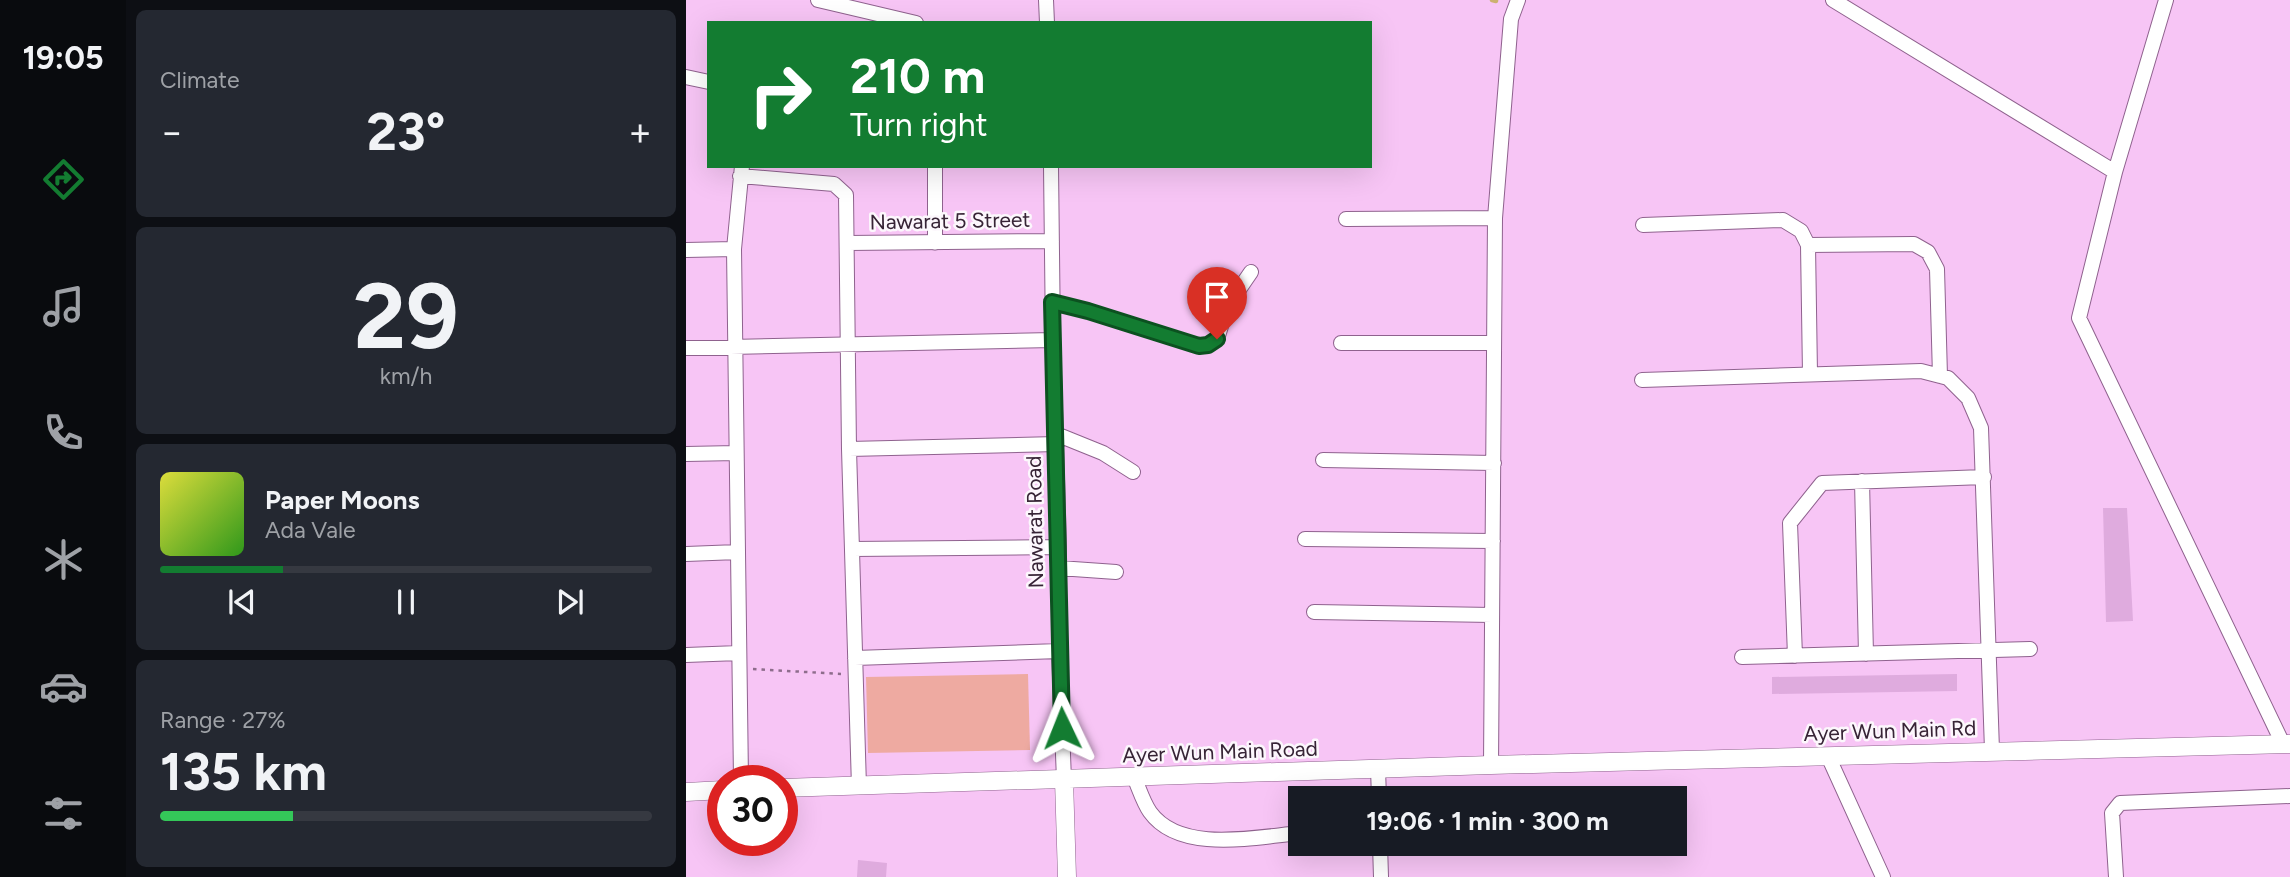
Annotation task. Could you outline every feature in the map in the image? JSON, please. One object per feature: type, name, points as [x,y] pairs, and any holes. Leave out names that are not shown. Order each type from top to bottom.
[{"type":"main road","name":"Ayer Wun Main Rd","points":[[1491,765],[2287,744]]},
{"type":"main road","name":"Ayer Wun Main Road","points":[[798,788],[1134,777],[1378,776],[1491,765]]},
{"type":"main road","name":"Nawarat Road","points":[[1064,780],[1067,877]]},
{"type":"main road","points":[[686,792],[707,791]]},
{"type":"street","points":[[818,0],[907,21]]},
{"type":"street","points":[[1046,0],[1047,21]]},
{"type":"street","points":[[1491,765],[1495,218],[1511,19],[1518,0]]},
{"type":"street","points":[[1833,0],[2115,172]]},
{"type":"street","points":[[2166,0],[2115,172],[2079,318],[2287,744]]},
{"type":"street","points":[[686,78],[707,82]]},
{"type":"street","points":[[934,243],[936,168]]},
{"type":"street","name":"Nawarat Road","points":[[1051,168],[1059,651],[1064,780]]},
{"type":"street","points":[[741,765],[734,249],[741,171],[834,184],[842,188],[846,195],[849,449],[859,787]]},
{"type":"street","points":[[1346,219],[1495,218]]},
{"type":"street","points":[[1643,225],[1783,220],[1801,231],[1808,245],[1810,374]]},
{"type":"street","name":"Nawarat 5 Street","points":[[848,243],[1052,241]]},
{"type":"street","points":[[1808,245],[1913,244],[1928,252],[1937,269],[1940,376]]},
{"type":"street","points":[[686,250],[734,249]]},
{"type":"street","points":[[1052,302],[1199,346],[1208,345],[1217,339],[1227,307],[1251,272]]},
{"type":"street","points":[[686,348],[1053,340]]},
{"type":"street","points":[[1340,343],[1494,343]]},
{"type":"street","points":[[1642,380],[1921,371],[1948,378],[1968,398],[1981,428],[1992,750]]},
{"type":"street","points":[[849,449],[1056,439],[1103,453],[1133,472]]},
{"type":"street","points":[[686,454],[736,453]]},
{"type":"street","points":[[1323,460],[1493,463]]},
{"type":"street","points":[[1796,656],[1790,523],[1822,483],[1984,477]]},
{"type":"street","points":[[1862,481],[1866,654]]},
{"type":"street","points":[[1305,539],[1493,541]]},
{"type":"street","points":[[852,549],[1059,547]]},
{"type":"street","points":[[686,554],[738,552]]},
{"type":"street","points":[[1059,568],[1116,572]]},
{"type":"street","points":[[1314,612],[1492,615]]},
{"type":"street","points":[[1742,657],[2030,649]]},
{"type":"street","points":[[855,658],[1059,651]]},
{"type":"street","points":[[686,655],[739,653]]},
{"type":"street","points":[[1828,756],[1883,877]]},
{"type":"street","points":[[1374,786],[1378,776]]},
{"type":"street","points":[[1378,776],[1378,786]]},
{"type":"street","points":[[1134,777],[1150,812],[1169,830],[1219,841],[1288,834]]},
{"type":"street","points":[[2116,877],[2112,813],[2120,803],[2290,796]]},
{"type":"street","points":[[1380,856],[1381,877]]},
{"type":"path","points":[[739,669],[855,674]]},
{"type":"shaded area","points":[[1028,674],[1030,750],[868,753],[866,677]]},
{"type":"building","points":[[2103,508],[2127,508],[2133,621],[2106,622]]},
{"type":"building","points":[[1957,674],[1957,691],[1772,694],[1772,677]]},
{"type":"building","points":[[858,860],[887,863],[886,877],[857,877]]},
{"type":"waterway","points":[[1492,0],[1496,1]]},
{"type":"route","points":[[1062,728],[1052,302],[1199,346],[1208,345],[1217,339]]}]
